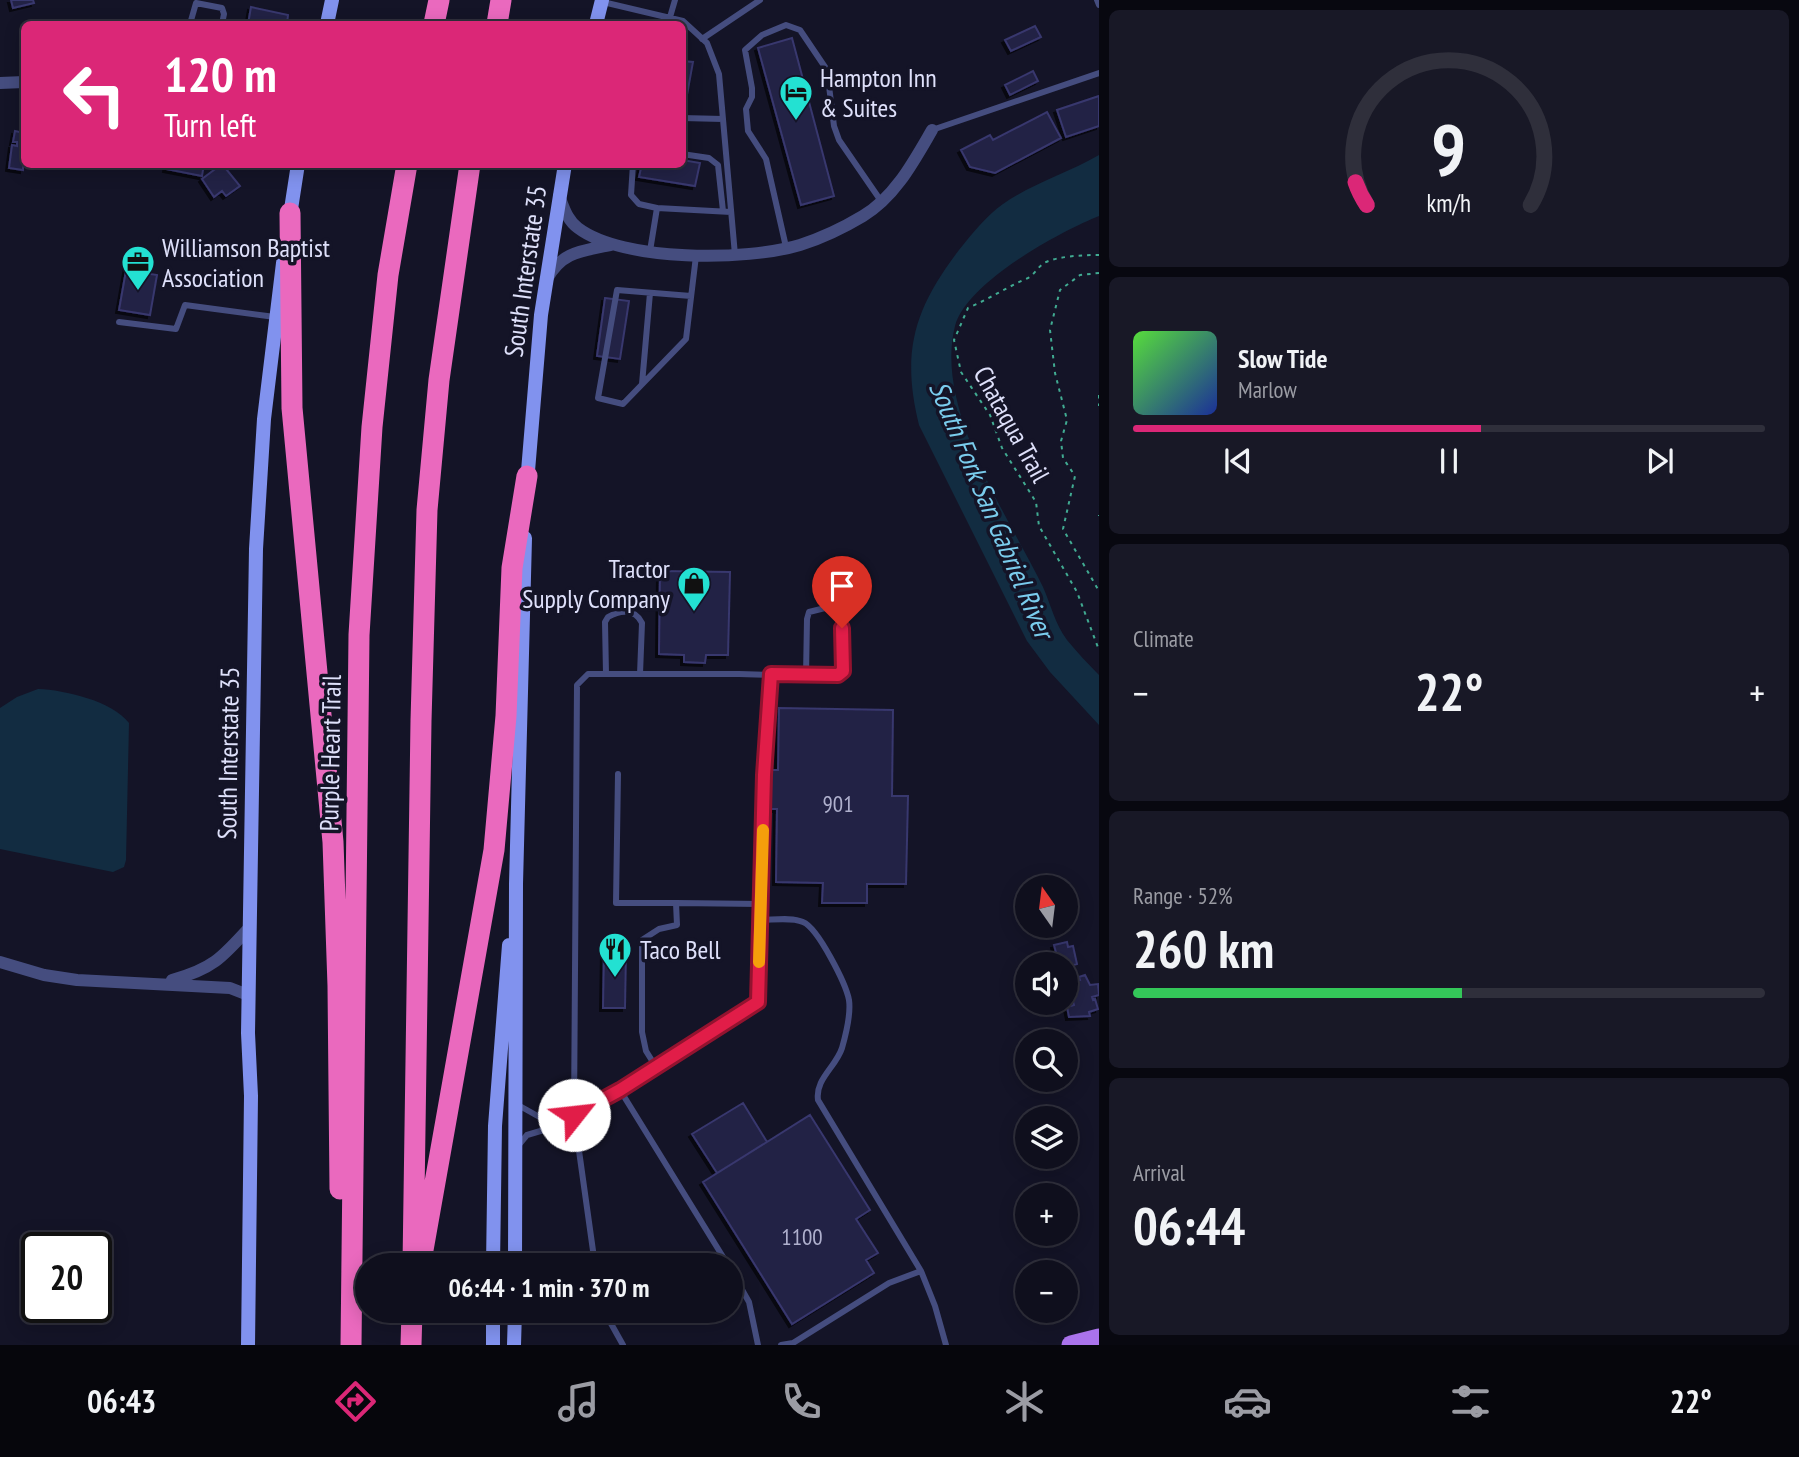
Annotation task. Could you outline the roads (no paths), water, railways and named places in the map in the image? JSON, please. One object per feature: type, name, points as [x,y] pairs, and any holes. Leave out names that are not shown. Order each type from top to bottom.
[{"type":"highway","points":[[435,21],[439,0]]},
{"type":"highway","points":[[497,21],[501,0]]},
{"type":"highway","name":"Purple Heart Trail","points":[[349,1345],[359,635],[372,427],[388,275],[406,168]]},
{"type":"highway","points":[[413,1253],[427,510],[439,380],[469,168]]},
{"type":"highway","points":[[290,213],[292,408],[333,842],[338,986],[338,1152],[349,1345]]},
{"type":"highway","points":[[421,1253],[494,849],[506,716],[512,568],[527,476]]},
{"type":"highway","points":[[411,1345],[412,1323]]},
{"type":"main road","points":[[328,21],[332,0]]},
{"type":"main road","points":[[597,21],[602,1]]},
{"type":"main road","name":"South Interstate 35","points":[[248,1345],[251,1096],[248,995],[256,549],[264,419],[275,317],[297,168]]},
{"type":"main road","name":"South Interstate 35","points":[[515,1253],[516,884],[527,476],[546,281],[564,168]]},
{"type":"main road","points":[[494,1253],[495,1126],[504,984],[516,884]]},
{"type":"main road","points":[[493,1323],[493,1345]]},
{"type":"main road","points":[[514,1323],[514,1345]]},
{"type":"main road","points":[[1071,1345],[1099,1338]]},
{"type":"street","points":[[0,83],[21,82]]},
{"type":"street","points":[[559,196],[566,215],[576,227],[612,245],[696,256],[735,256],[798,245],[835,232],[866,214],[893,190],[932,130]]},
{"type":"street","points":[[546,281],[555,265],[572,253],[612,245]]},
{"type":"street","points":[[161,983],[208,967],[222,958],[249,928]]},
{"type":"street","points":[[0,962],[44,975],[77,980],[230,988],[248,995]]},
{"type":"lane","points":[[602,1],[669,21],[675,0]]},
{"type":"lane","points":[[702,39],[760,0]]},
{"type":"lane","points":[[191,21],[196,3],[222,8],[223,21]]},
{"type":"lane","points":[[686,24],[707,43],[719,74],[735,256]]},
{"type":"lane","points":[[786,247],[766,159],[748,131],[746,118],[752,97],[745,50],[762,35],[786,25],[800,30],[827,70],[834,126],[839,140],[881,201]]},
{"type":"lane","points":[[932,130],[1099,73]]},
{"type":"lane","points":[[686,118],[723,119]]},
{"type":"lane","points":[[686,155],[709,158],[718,165],[723,211]]},
{"type":"lane","points":[[633,168],[631,195],[639,204],[657,208],[731,212]]},
{"type":"lane","points":[[650,251],[657,208]]},
{"type":"lane","points":[[691,296],[617,290],[598,398],[623,404],[686,339],[696,256]]},
{"type":"lane","points":[[642,384],[650,293]]},
{"type":"lane","points":[[119,322],[176,329],[185,304],[275,317]]},
{"type":"lane","points":[[593,1253],[574,1115],[577,685],[588,674],[771,674],[806,676],[828,677],[838,675],[843,671],[842,628],[836,616],[825,608],[809,612],[807,619],[806,676]]},
{"type":"lane","points":[[606,674],[605,622],[608,617],[623,611],[632,612],[642,623],[640,674]]},
{"type":"lane","points":[[516,1149],[527,1135],[564,1124],[574,1115],[620,1090],[758,1002],[764,775],[771,674]]},
{"type":"lane","points":[[618,774],[616,904],[761,904]]},
{"type":"lane","points":[[656,1067],[646,1051],[642,1032],[642,940],[659,929],[677,925],[677,903]]},
{"type":"lane","points":[[761,920],[801,920],[808,924],[834,961],[849,1000],[848,1021],[841,1050],[819,1086],[818,1100],[920,1271],[935,1306],[946,1345]]},
{"type":"lane","points":[[620,1090],[720,1253]]},
{"type":"lane","points":[[517,1104],[543,1119],[574,1115]]},
{"type":"lane","points":[[781,1345],[793,1343],[889,1283],[920,1271]]},
{"type":"lane","points":[[743,1291],[749,1302],[758,1342],[749,1345]]},
{"type":"lane","points":[[611,1323],[623,1345]]},
{"type":"water","name":"South Fork San Gabriel River","points":[[1099,155],[1099,216],[1016,260],[977,292],[963,309],[955,326],[951,358],[955,391],[964,426],[978,461],[1043,587],[1063,634],[1099,675],[1099,725],[1050,672],[1027,641],[919,425],[911,375],[915,332],[931,292],[959,250],[985,219],[1014,197]]},
{"type":"water","points":[[38,689],[87,698],[111,709],[129,723],[126,860],[124,867],[113,872],[0,849],[0,708],[17,697]]},
{"type":"place","name":"Hampton Inn & Suites","points":[[796,122]]},
{"type":"place","name":"Williamson Baptist Association","points":[[138,292]]},
{"type":"place","name":"Tractor Supply Company","points":[[694,613]]},
{"type":"place","name":"Taco Bell","points":[[615,979]]}]
